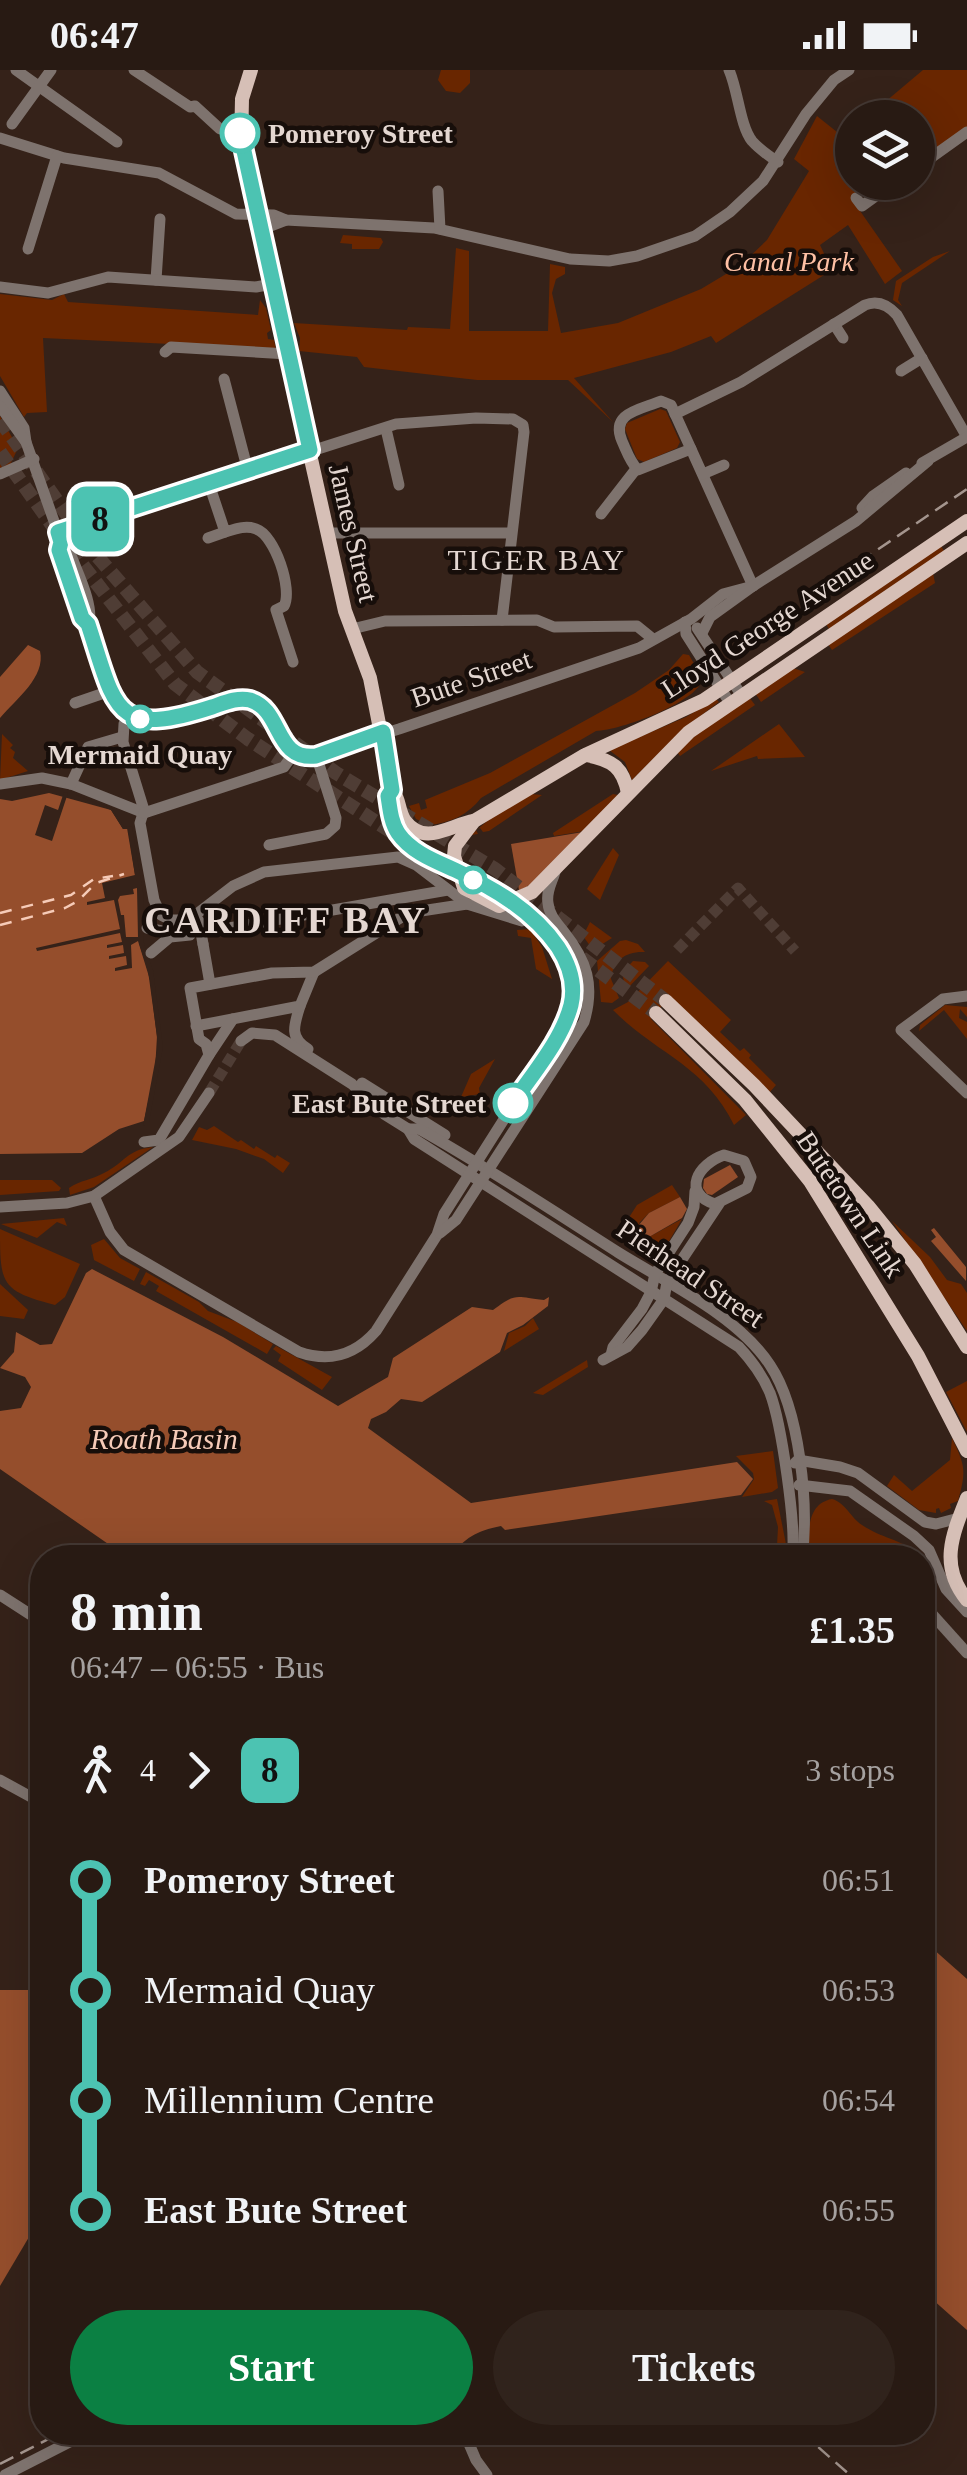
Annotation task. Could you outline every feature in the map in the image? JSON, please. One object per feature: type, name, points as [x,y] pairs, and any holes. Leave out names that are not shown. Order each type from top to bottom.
[{"type":"main road","name":"James Street","points":[[251,70],[242,100],[240,132],[327,533],[383,732],[392,790],[388,796],[398,832],[414,849],[512,900]]},
{"type":"main road","name":"Lloyd George Avenue","points":[[392,790],[407,823],[424,832],[445,832],[474,820],[586,754],[686,710],[966,525]]},
{"type":"main road","name":"Lloyd George Avenue","points":[[512,900],[532,892],[555,872],[689,732],[967,542]]},
{"type":"main road","points":[[586,754],[614,763],[622,770],[628,794]]},
{"type":"main road","points":[[458,872],[455,846],[474,820]]},
{"type":"main road","name":"Butetown Link","points":[[967,1348],[915,1264],[868,1206],[740,1071],[661,1007],[745,1100],[810,1182],[909,1342],[967,1450]]},
{"type":"main road","points":[[967,1498],[950,1544],[949,1565],[967,1600]]},
{"type":"street","points":[[16,70],[117,142]]},
{"type":"street","points":[[12,124],[50,70]]},
{"type":"street","points":[[134,70],[190,107],[195,106],[220,129]]},
{"type":"street","points":[[730,70],[747,133],[752,142],[778,162]]},
{"type":"street","points":[[260,230],[286,220],[433,228],[570,259],[609,261],[637,256],[694,236],[756,190],[806,114],[834,80],[849,70]]},
{"type":"street","points":[[935,154],[967,132]]},
{"type":"street","points":[[0,138],[57,156],[150,171],[171,178],[236,214],[256,213],[286,220]]},
{"type":"street","points":[[28,249],[57,156]]},
{"type":"street","points":[[433,228],[432,208],[438,197]]},
{"type":"street","points":[[156,280],[160,220]]},
{"type":"street","points":[[0,287],[48,293],[108,277],[256,287],[272,284]]},
{"type":"street","points":[[675,414],[741,382],[870,303],[885,304],[897,314],[967,437]]},
{"type":"street","points":[[834,324],[843,338]]},
{"type":"street","points":[[165,352],[171,347],[288,354]]},
{"type":"street","points":[[901,371],[922,358]]},
{"type":"street","points":[[224,379],[248,471]]},
{"type":"street","points":[[0,391],[24,428],[26,442]]},
{"type":"street","points":[[636,469],[617,430],[621,419],[660,401],[670,404],[753,586]]},
{"type":"street","points":[[0,406],[34,459],[82,618],[88,624],[110,691],[129,714],[163,722],[247,700],[264,709],[282,742],[294,753],[284,767],[144,814],[71,784],[42,778],[0,784]]},
{"type":"street","points":[[59,537],[396,424],[476,418],[520,422],[524,432],[502,620]]},
{"type":"street","points":[[386,429],[398,485]]},
{"type":"street","name":"Bute Street","points":[[702,634],[710,617],[850,522],[872,496],[967,437]]},
{"type":"street","points":[[636,469],[646,469],[692,449]]},
{"type":"street","points":[[0,474],[34,459]]},
{"type":"street","points":[[703,474],[724,465]]},
{"type":"street","points":[[601,514],[636,469]]},
{"type":"street","points":[[210,484],[225,532]]},
{"type":"street","points":[[208,538],[250,527],[270,539],[288,594],[284,606],[263,614]]},
{"type":"street","points":[[327,533],[510,534]]},
{"type":"street","name":"Bute Street","points":[[294,753],[316,756],[639,648],[685,622],[723,594],[753,586]]},
{"type":"street","points":[[276,610],[293,662]]},
{"type":"street","points":[[352,629],[384,621],[537,620],[554,626],[637,626],[654,639]]},
{"type":"street","points":[[727,685],[686,634],[685,622],[702,634],[736,700]]},
{"type":"street","points":[[74,702],[110,691]]},
{"type":"street","points":[[129,714],[122,737],[144,814],[140,823],[157,910],[166,918],[198,917],[233,886],[264,872],[384,857],[408,860],[466,904],[522,921]]},
{"type":"street","points":[[71,784],[88,745],[122,737]]},
{"type":"street","points":[[269,844],[326,834],[335,826],[336,818],[316,756]]},
{"type":"street","points":[[437,1235],[456,1220],[578,1034],[589,1005],[588,970],[549,910],[548,895],[555,872]]},
{"type":"street","points":[[212,931],[448,890]]},
{"type":"street","points":[[94,1196],[110,1232],[124,1250],[299,1352],[326,1358],[346,1355],[365,1344],[437,1235],[444,1214],[562,1026],[572,994],[564,956],[534,918],[512,900]]},
{"type":"street","points":[[210,1055],[199,1039],[190,988],[272,973],[314,972],[408,913],[466,904]]},
{"type":"street","points":[[198,917],[210,984]]},
{"type":"street","points":[[147,928],[162,931],[170,938]]},
{"type":"street","points":[[151,953],[170,938],[190,934]]},
{"type":"street","points":[[314,972],[293,1027],[300,1044],[445,1135]]},
{"type":"street","points":[[967,996],[943,1000],[901,1030],[967,1093]]},
{"type":"street","points":[[196,1026],[300,1006]]},
{"type":"street","points":[[144,1142],[159,1140],[233,1019]]},
{"type":"street","name":"Pierhead Street","points":[[241,1041],[252,1033],[275,1036],[352,1084],[408,1130],[419,1129],[472,1168],[481,1182],[730,1339],[752,1360],[770,1395],[791,1545]]},
{"type":"street","points":[[0,1207],[67,1203],[94,1196],[174,1141],[209,1092]]},
{"type":"street","points":[[724,1155],[741,1158],[751,1172],[747,1188],[719,1204],[667,1282],[664,1299],[634,1340],[618,1354],[607,1357],[651,1292],[655,1274],[693,1212],[701,1168],[724,1155]]},
{"type":"street","name":"Pierhead Street","points":[[472,1168],[489,1170],[744,1333],[763,1355],[785,1394],[802,1487],[804,1545]]},
{"type":"street","points":[[695,1191],[707,1202],[719,1204]]},
{"type":"street","points":[[924,1545],[850,1491],[802,1487],[784,1473],[798,1460],[840,1467],[858,1474],[925,1522],[941,1523],[963,1515]]},
{"type":"street","points":[[935,1562],[946,1589],[967,1612]]},
{"type":"street","points":[[0,1595],[30,1614]]},
{"type":"street","points":[[935,1618],[967,1653]]},
{"type":"street","points":[[0,1780],[30,1796]]},
{"type":"street","points":[[5,2475],[64,2445]]},
{"type":"street","points":[[470,2445],[487,2475]]},
{"type":"green space","points":[[441,70],[470,70],[470,83],[460,93],[446,91],[438,80]]},
{"type":"green space","points":[[923,70],[967,70],[967,127],[935,151],[935,100],[887,100]]},
{"type":"green space","name":"Canal Park","points":[[817,116],[835,130],[835,200],[852,200],[902,271],[885,284],[848,225],[820,245],[832,270],[716,343],[711,336],[671,352],[574,378],[613,422],[568,380],[477,380],[364,367],[357,357],[299,351],[300,338],[294,323],[450,329],[456,248],[469,251],[469,331],[548,331],[550,264],[565,267],[565,274],[556,279],[552,293],[561,333],[618,323],[701,289],[741,265],[767,240],[809,171],[794,159]]},
{"type":"green space","points":[[343,235],[381,238],[383,242],[379,249],[352,249],[352,244],[340,243]]},
{"type":"green space","points":[[950,251],[902,283],[898,300],[902,306],[893,300],[896,281],[933,257]]},
{"type":"green space","points":[[0,294],[52,300],[64,294],[68,302],[258,315],[260,300],[271,330],[268,339],[274,340],[276,349],[43,338],[47,412],[27,413],[24,417],[0,376]]},
{"type":"green space","points":[[660,409],[666,411],[680,442],[677,448],[644,462],[637,459],[625,429],[627,423]]},
{"type":"green space","points":[[0,416],[18,448],[10,465],[0,468]]},
{"type":"green space","points":[[941,546],[944,551],[829,629],[826,624]]},
{"type":"green space","points":[[933,573],[935,583],[832,650],[828,644]]},
{"type":"green space","points":[[683,654],[689,655],[703,679],[673,706],[596,731],[481,798],[458,817],[429,825],[416,819],[409,806],[419,803],[421,810],[427,808],[425,800],[490,773],[635,693],[669,670]]},
{"type":"green space","points":[[793,668],[805,672],[761,702],[755,693]]},
{"type":"green space","points":[[749,697],[755,705],[680,756],[677,752],[697,733]]},
{"type":"green space","points":[[716,699],[719,702],[683,729],[632,780],[625,762],[609,750],[686,717]]},
{"type":"green space","points":[[779,724],[805,757],[757,756],[711,771]]},
{"type":"green space","points":[[2,734],[13,745],[13,758],[28,771],[0,780]]},
{"type":"green space","points":[[531,794],[542,795],[489,831],[478,829]]},
{"type":"green space","points":[[613,794],[618,795],[585,831],[554,836],[553,833]]},
{"type":"green space","points":[[613,848],[619,855],[600,900],[587,889]]},
{"type":"green space","points":[[590,922],[612,938],[593,950],[583,936]]},
{"type":"green space","points":[[530,929],[542,947],[552,979],[536,969],[531,938],[518,936],[517,930]]},
{"type":"green space","points":[[626,940],[638,944],[645,952],[626,955],[618,962],[611,979],[619,998],[612,1003],[601,1002],[597,961]]},
{"type":"green space","points":[[633,961],[649,966],[626,990],[622,973]]},
{"type":"green space","points":[[668,961],[731,1020],[720,1032],[740,1051],[744,1048],[776,1085],[770,1092],[670,996],[651,1019],[746,1115],[734,1125],[722,1104],[694,1073],[613,1010],[628,1002]]},
{"type":"green space","points":[[945,1005],[967,1007],[967,1017],[960,1009],[959,1018],[967,1022],[967,1039],[944,1010],[919,1031],[920,1025]]},
{"type":"green space","points":[[495,1059],[479,1088],[480,1094],[461,1097],[471,1074]]},
{"type":"green space","points":[[214,1126],[238,1142],[241,1140],[254,1149],[256,1146],[290,1163],[283,1173],[264,1159],[192,1140],[199,1127],[207,1130]]},
{"type":"green space","points":[[153,1147],[94,1187],[70,1195],[73,1185],[104,1173],[137,1151]]},
{"type":"green space","points":[[0,1180],[52,1180],[61,1188],[0,1195]]},
{"type":"green space","points":[[672,1185],[680,1197],[649,1213],[639,1223],[649,1237],[682,1219],[665,1248],[652,1255],[619,1233],[637,1205]]},
{"type":"green space","points":[[64,1218],[67,1226],[57,1222],[37,1238],[1,1224]]},
{"type":"green space","points":[[892,1221],[930,1257],[947,1280],[961,1284],[967,1293],[967,1331]]},
{"type":"green space","points":[[0,1229],[80,1264],[65,1297],[55,1305],[13,1289],[3,1273]]},
{"type":"green space","points":[[104,1239],[120,1258],[140,1269],[134,1281],[94,1260],[91,1245]]},
{"type":"green space","points":[[146,1272],[208,1311],[237,1322],[273,1344],[267,1354],[156,1291],[159,1286],[149,1280],[145,1286],[140,1284]]},
{"type":"green space","points":[[0,1284],[28,1310],[24,1319],[0,1316]]},
{"type":"green space","points":[[533,1318],[539,1329],[504,1351],[509,1333]]},
{"type":"green space","points":[[276,1346],[332,1377],[322,1390],[278,1361],[281,1355],[273,1349]]},
{"type":"green space","points":[[587,1360],[588,1367],[543,1395],[533,1393]]},
{"type":"green space","points":[[967,1381],[967,1432],[946,1392]]},
{"type":"green space","points":[[952,1438],[963,1476],[958,1501],[950,1504],[951,1508],[941,1513],[939,1508],[936,1513],[919,1510],[887,1486],[894,1475],[912,1491],[950,1460]]},
{"type":"green space","points":[[773,1451],[778,1488],[742,1497],[754,1479],[736,1456]]},
{"type":"green space","points":[[777,1499],[786,1544],[777,1545],[778,1527],[772,1505],[764,1501]]},
{"type":"green space","points":[[832,1499],[862,1525],[904,1545],[808,1545],[813,1514],[823,1502]]},
{"type":"water","points":[[28,645],[40,651],[39,670],[0,718],[0,677]]},
{"type":"water","name":"CARDIFF BAY","points":[[49,793],[111,810],[123,829],[127,828],[138,893],[139,943],[148,971],[157,1036],[155,1070],[144,1121],[119,1129],[82,1153],[0,1154],[0,799],[12,801]]},
{"type":"water","points":[[583,832],[530,886],[519,890],[511,844]]},
{"type":"water","points":[[730,1165],[738,1177],[712,1195],[707,1194],[704,1179]]},
{"type":"water","points":[[680,1197],[687,1209],[682,1218],[649,1237],[638,1235],[638,1226],[649,1213]]},
{"type":"water","points":[[934,1228],[966,1267],[966,1281],[931,1241],[936,1237],[931,1230]]},
{"type":"water","name":"Roath Basin","points":[[92,1269],[223,1337],[338,1406],[388,1377],[393,1358],[472,1307],[493,1310],[512,1298],[549,1297],[548,1306],[507,1333],[500,1352],[422,1402],[401,1399],[371,1419],[368,1428],[471,1503],[737,1462],[753,1479],[741,1495],[505,1530],[501,1526],[472,1536],[460,1545],[110,1545],[0,1469],[0,1411],[21,1408],[31,1387],[25,1377],[0,1368],[14,1352],[16,1332],[40,1345],[52,1344],[86,1273]]},
{"type":"water","points":[[935,1951],[967,1979],[967,2330],[935,2302]]},
{"type":"water","points":[[0,1990],[30,1990],[30,2235],[0,2286]]},
{"type":"pier","points":[[64,792],[68,793],[52,841],[35,835],[45,805],[58,810]]},
{"type":"pier","points":[[76,795],[112,808],[124,826],[132,827],[143,892],[144,943],[153,970],[163,1047],[149,1122],[143,1126],[158,1046],[150,980],[138,941],[131,945],[132,968],[115,971],[127,965],[126,956],[109,956],[124,953],[123,945],[107,945],[122,942],[120,933],[37,951],[36,948],[120,929],[114,900],[87,905],[105,898],[102,883],[135,875],[128,829],[123,829],[111,810]],"holes":[[[137,888],[138,937],[126,937],[118,900],[120,896],[134,894],[133,889]]]},
{"type":"ferry route","points":[[0,925],[65,908],[96,883],[124,874]]},
{"type":"ferry route","points":[[0,913],[71,895],[94,879],[113,876]]},
{"type":"tunnel","points":[[0,420],[91,549],[197,672],[336,773],[495,869],[666,1001]]},
{"type":"tunnel","points":[[0,452],[57,532]]},
{"type":"tunnel","points":[[70,549],[175,684],[248,739],[404,840]]},
{"type":"tunnel","points":[[677,950],[738,888],[795,951]]},
{"type":"tunnel","points":[[548,933],[656,1013]]},
{"type":"tunnel","points":[[209,1093],[241,1041]]},
{"type":"railway","points":[[821,588],[967,489]]},
{"type":"railway","points":[[0,2464],[37,2445]]},
{"type":"railway","points":[[816,2445],[850,2475]]},
{"type":"bus line","name":"8","points":[[240,133],[310,450],[58,532],[59,550],[111,694],[129,714],[163,722],[247,700],[260,705],[282,742],[304,756],[316,756],[383,732],[392,790],[388,796],[398,832],[414,849],[530,913],[553,940],[569,969],[572,994],[567,1016],[513,1103]]},
{"type":"place","name":"Pomeroy Street","points":[[240,133]]},
{"type":"place","name":"Mermaid Quay","points":[[140,719]]},
{"type":"place","name":"East Bute Street","points":[[513,1103]]},
{"type":"district","name":"TIGER BAY","points":[[537,560]]},
{"type":"district","name":"CARDIFF BAY","points":[[286,920]]}]
